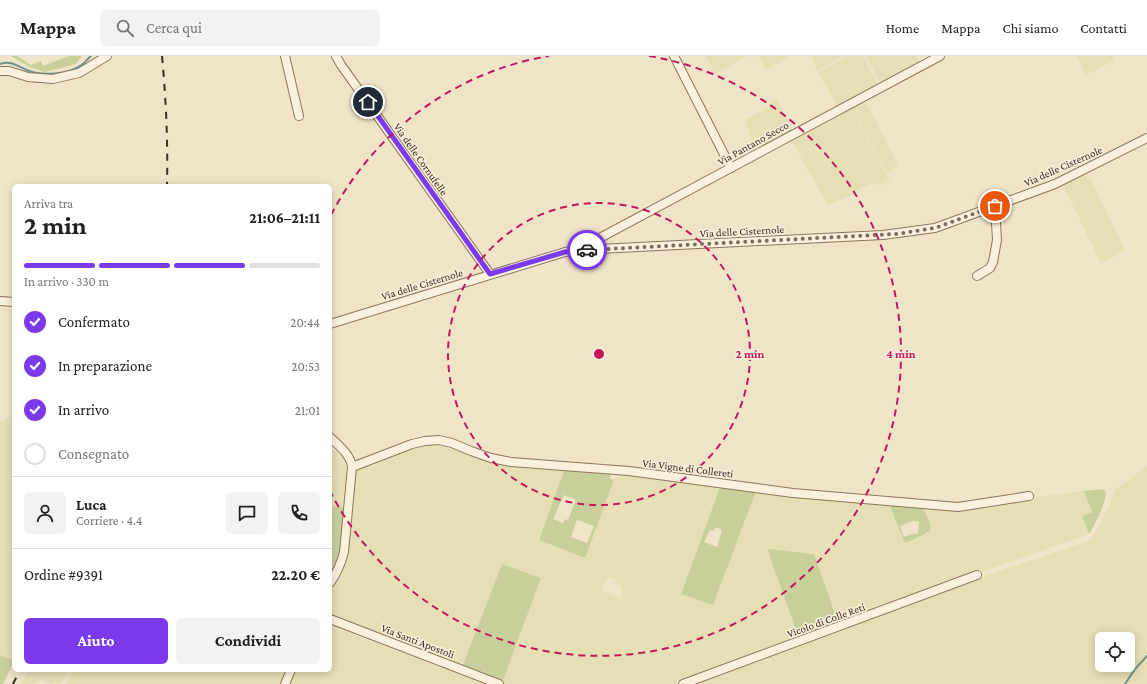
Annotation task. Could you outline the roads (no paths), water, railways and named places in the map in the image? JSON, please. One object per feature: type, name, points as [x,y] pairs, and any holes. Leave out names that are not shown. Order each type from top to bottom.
[{"type":"street","points":[[0,71],[9,71],[28,77],[53,79],[79,73],[107,56]]},
{"type":"street","points":[[285,56],[299,116]]},
{"type":"street","name":"Via delle Cornufelle","points":[[336,56],[341,66],[490,274]]},
{"type":"street","points":[[674,56],[731,168]]},
{"type":"street","name":"Via Pantano Secco","points":[[578,250],[940,56]]},
{"type":"street","name":"Via delle Cisternole","points":[[332,323],[565,252],[578,250],[896,234],[935,228],[1055,184],[1147,138]]},
{"type":"street","points":[[976,276],[990,268],[993,262],[997,240],[995,206]]},
{"type":"street","points":[[0,300],[12,302]]},
{"type":"street","points":[[332,439],[346,454],[352,466],[344,552],[339,569],[332,580]]},
{"type":"street","name":"Via Vigne di Collereti","points":[[352,466],[412,444],[438,440],[452,443],[471,452],[511,462],[629,472],[794,493],[958,507],[1029,496]]},
{"type":"street","name":"Vicolo di Colle Reti","points":[[683,684],[977,575]]},
{"type":"street","name":"Via Santi Apostoli","points":[[332,620],[498,684]]},
{"type":"street","points":[[285,684],[290,672]]},
{"type":"waterway","points":[[0,64],[12,63],[35,73],[48,74],[75,69],[91,56]]},
{"type":"waterway","points":[[1125,684],[1135,669],[1147,656]]},
{"type":"railway","points":[[162,56],[165,88],[167,184]]},
{"type":"railway","points":[[13,684],[19,672]]}]
